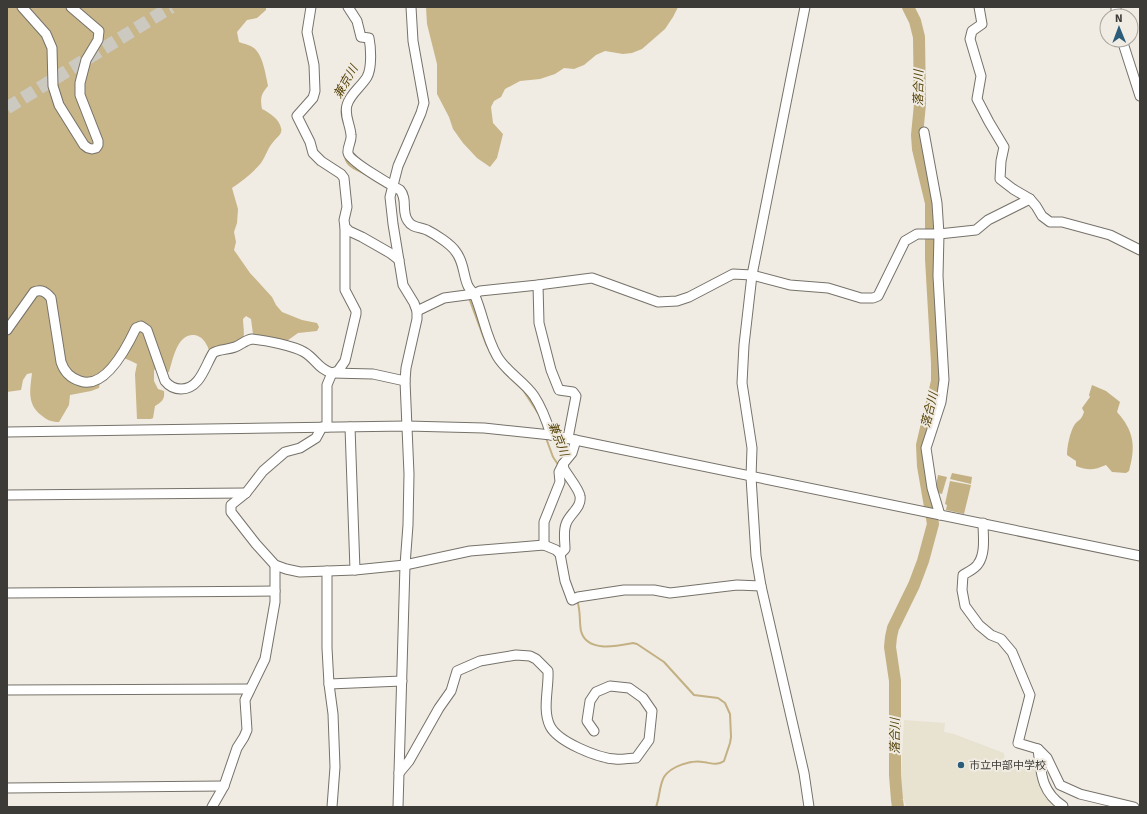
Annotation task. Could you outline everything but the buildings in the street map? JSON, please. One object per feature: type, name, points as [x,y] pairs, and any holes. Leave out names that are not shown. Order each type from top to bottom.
[{"type":"street","points":[[22,7],[46,34],[52,48],[53,86],[59,105],[82,143],[88,148],[92,149],[96,148],[98,141],[80,95],[80,83],[86,60],[98,40],[99,31],[71,7]]},
{"type":"street","points":[[311,7],[307,32],[314,65],[315,91],[313,98],[297,116],[310,142],[313,153],[321,162],[341,174],[344,178],[347,207],[344,220],[345,290],[356,311],[356,314],[345,361],[338,371],[332,373],[327,385],[325,427],[316,438],[300,448],[285,452],[263,471],[246,494],[231,505],[231,512],[256,544],[275,565],[300,572],[355,570],[405,565],[470,551],[544,545],[562,552]]},
{"type":"street","points":[[348,7],[357,21],[362,37],[370,38],[372,48],[367,77],[347,104],[346,113],[351,136],[348,152],[350,158],[393,189],[400,190],[403,193],[406,216],[412,226],[425,229],[456,252],[463,268],[470,295],[497,356],[534,396],[547,421],[548,435]]},
{"type":"street","points":[[398,807],[409,474],[405,381],[406,368],[417,319],[417,311],[403,285],[393,224],[393,189],[398,166],[424,103],[413,42],[411,7]]},
{"type":"street","points":[[805,7],[752,275],[744,345],[742,383],[752,448],[751,476],[756,556],[760,586],[804,772],[809,807]]},
{"type":"street","points":[[979,7],[982,24],[972,31],[970,39],[981,76],[977,99],[988,122],[1004,147],[1000,179],[1030,199],[1042,216],[1050,222],[1062,222],[1110,235],[1140,250]]},
{"type":"street","points":[[1125,48],[1140,96]]},
{"type":"street","points":[[924,132],[937,203],[938,276],[944,380],[941,402],[926,448],[938,515]]},
{"type":"street","points":[[417,311],[444,298],[470,295],[480,291],[592,278],[658,302],[676,301],[688,298],[733,274],[752,275],[790,285],[828,288],[861,298],[873,298],[878,296],[905,241],[917,234],[938,234],[976,230],[988,220],[1030,199]]},
{"type":"street","points":[[345,228],[349,232],[362,237],[390,253],[399,260]]},
{"type":"street","points":[[538,285],[539,323],[551,370],[559,390],[573,392],[576,396],[572,453],[561,468],[560,482],[544,522],[544,545]]},
{"type":"street","points":[[7,330],[34,292],[42,290],[51,298],[63,367],[72,377],[83,382],[97,381],[106,374],[127,346],[136,328],[141,326],[147,330],[165,380],[169,386],[175,388],[189,388],[194,385],[200,378],[213,353],[217,350],[236,347],[248,339],[299,350],[306,353],[320,368],[332,373],[373,374],[405,381]]},
{"type":"street","points":[[7,432],[406,426],[484,428],[548,435],[1140,556]]},
{"type":"street","points":[[350,427],[355,570]]},
{"type":"street","points":[[561,468],[564,469],[580,494],[578,507],[568,519],[565,526],[562,552],[565,581],[572,600],[576,598],[624,590],[654,590],[670,592],[736,584],[760,586]]},
{"type":"street","points":[[7,495],[246,494]]},
{"type":"street","points":[[983,523],[983,546],[981,558],[978,565],[963,575],[962,590],[965,606],[979,625],[991,635],[1001,639],[1012,652],[1030,695],[1018,743],[1038,749],[1047,758],[1060,785],[1099,802],[1134,807]]},
{"type":"street","points":[[212,807],[224,786],[237,748],[247,730],[245,700],[265,659],[275,602],[275,565]]},
{"type":"street","points":[[327,571],[326,648],[328,684],[333,714],[335,767],[332,807]]},
{"type":"street","points":[[7,593],[275,591]]},
{"type":"street","points":[[399,773],[409,761],[439,708],[451,691],[457,671],[480,661],[516,655],[530,656],[536,659],[548,671],[549,682],[547,707],[550,726],[557,734],[586,752],[614,760],[636,758],[649,740],[652,711],[643,698],[629,688],[610,686],[596,692],[590,701],[587,721],[594,731]]},
{"type":"street","points":[[328,684],[402,680]]},
{"type":"street","points":[[7,690],[250,688]]},
{"type":"street","points":[[1038,749],[1040,770],[1048,793],[1063,807]]},
{"type":"street","points":[[7,788],[224,786]]},
{"type":"shaded area","points":[[7,7],[266,7],[266,10],[257,18],[247,20],[237,32],[239,42],[254,48],[261,57],[268,86],[262,96],[262,109],[276,119],[280,125],[281,132],[272,143],[258,166],[232,188],[238,209],[237,223],[234,232],[236,242],[234,250],[250,273],[272,297],[282,312],[302,320],[317,323],[319,327],[317,331],[298,333],[284,343],[255,337],[253,334],[251,319],[246,316],[243,319],[244,335],[241,342],[229,347],[209,350],[201,338],[194,335],[188,336],[180,343],[174,354],[169,372],[165,373],[143,325],[97,378],[79,379],[66,369],[53,298],[42,288],[7,327]]},
{"type":"shaded area","points":[[426,7],[678,7],[665,29],[642,49],[632,53],[623,54],[605,51],[596,55],[584,65],[574,69],[564,68],[555,74],[540,79],[520,81],[505,89],[501,97],[494,101],[491,107],[493,123],[503,134],[497,158],[490,167],[477,158],[463,143],[453,129],[449,117],[437,94],[437,64],[427,24]]},
{"type":"shaded area","points":[[35,294],[46,295],[65,373],[100,382],[99,388],[70,395],[69,405],[59,422],[51,421],[45,418],[33,406],[30,396],[32,373],[27,374],[23,380],[21,390],[7,392],[7,333]]},
{"type":"shaded area","points":[[137,329],[144,331],[158,368],[154,370],[154,381],[158,389],[164,391],[163,398],[161,402],[155,406],[153,418],[151,419],[137,419],[135,374],[137,364],[121,357]]},
{"type":"shaded area","points":[[1092,385],[1106,391],[1120,402],[1117,412],[1123,419],[1130,432],[1133,446],[1129,471],[1126,473],[1112,472],[1106,465],[1091,469],[1081,468],[1076,466],[1076,461],[1067,455],[1068,444],[1072,431],[1075,424],[1083,415],[1084,412],[1082,408],[1090,397],[1089,395]]},
{"type":"shaded area","points":[[952,473],[972,477],[971,484],[950,479]]},
{"type":"shaded area","points":[[938,475],[947,477],[942,494],[938,493],[936,486]]},
{"type":"shaded area","points":[[950,481],[971,485],[964,514],[946,510],[947,505],[945,504]]},
{"type":"shaded area","name":"市立中部中学校","points":[[904,720],[945,723],[944,732],[954,734],[1004,753],[1005,761],[1037,768],[1045,795],[1055,807],[907,807],[900,792]]},
{"type":"waterway","name":"落合川","points":[[898,807],[895,775],[895,681],[890,647],[893,628],[914,585],[923,561],[933,524],[923,466],[922,445],[937,381],[931,259],[931,203],[918,149],[917,135],[920,104],[919,37],[915,21],[908,7]]},
{"type":"waterway","name":"兼京川","points":[[345,155],[345,159],[349,165],[365,174]]},
{"type":"waterway","name":"兼京川","points":[[437,241],[447,248]]},
{"type":"waterway","name":"兼京川","points":[[469,298],[486,344],[494,359]]},
{"type":"waterway","name":"兼京川","points":[[504,372],[523,390],[538,413]]},
{"type":"waterway","name":"兼京川","points":[[546,438],[553,457],[559,466]]},
{"type":"waterway","name":"兼京川","points":[[577,600],[581,631],[584,638],[589,643],[603,646],[633,643],[637,644],[664,662],[694,695],[718,698],[725,703],[730,714],[731,737],[724,761],[716,764],[698,762],[687,763],[671,770],[662,780],[656,807]]},
{"type":"tunnel","points":[[7,108],[171,7]]},
{"type":"place","name":"市立中部中学校","points":[[961,765]]}]
